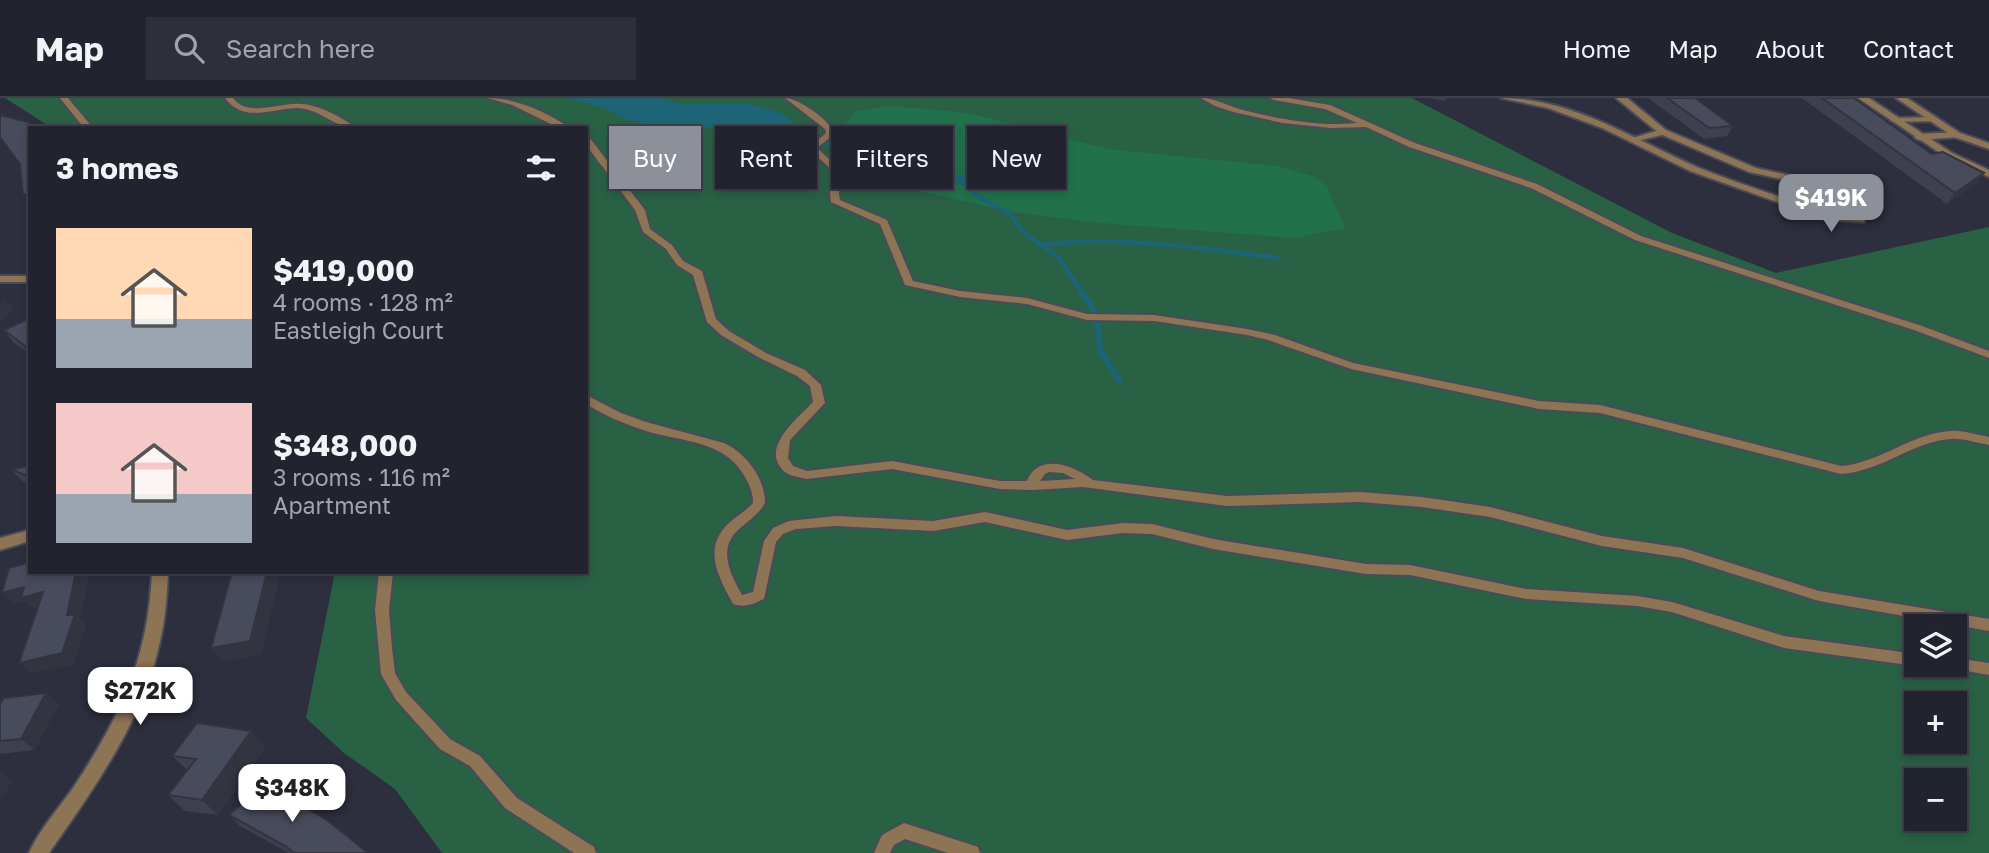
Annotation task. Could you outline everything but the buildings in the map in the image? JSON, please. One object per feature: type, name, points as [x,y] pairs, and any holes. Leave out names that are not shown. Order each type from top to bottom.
[{"type":"street","points":[[1506,98],[1550,106],[1633,139],[1694,169],[1832,218],[1860,220],[1865,206],[1844,190],[1753,170],[1662,132],[1621,98]]},
{"type":"street","points":[[1863,98],[1919,137],[1989,174]]},
{"type":"street","points":[[1901,98],[1957,135],[1989,146]]},
{"type":"street","points":[[0,279],[28,279]]},
{"type":"street","points":[[0,544],[28,536]]},
{"type":"street","points":[[38,853],[92,774],[124,716],[145,665],[156,629],[161,596],[160,574]]},
{"type":"lane","points":[[64,98],[87,126]]},
{"type":"lane","points":[[229,98],[233,105],[244,109],[311,108],[348,126]]},
{"type":"lane","points":[[492,98],[515,103],[562,126]]},
{"type":"lane","points":[[789,98],[829,128],[830,134],[812,148],[837,170],[839,178],[833,193],[836,202],[884,222],[909,283],[960,294],[1027,301],[1087,317],[1154,318],[1247,332],[1271,337],[1351,366],[1539,405],[1600,410],[1841,470],[1856,470],[1931,438],[1951,435],[1989,441]]},
{"type":"lane","points":[[1205,98],[1219,105],[1274,119],[1347,127],[1365,125]]},
{"type":"lane","points":[[1274,98],[1327,107],[1412,145],[1534,186],[1638,238],[1905,324],[1989,355]]},
{"type":"lane","points":[[1894,120],[1932,119]]},
{"type":"lane","points":[[1633,139],[1662,132]]},
{"type":"lane","points":[[1919,137],[1957,135]]},
{"type":"lane","points":[[588,142],[640,210],[646,230],[669,247],[680,263],[698,273],[711,320],[725,333],[801,373],[815,385],[819,403],[785,439],[782,449],[782,458],[789,469],[806,475],[892,466],[1000,485],[1032,486],[1031,483],[1042,471],[1053,467],[1075,472],[1090,484],[1227,501],[1360,497],[1490,512],[1602,541],[1683,553],[1819,596],[1989,625]]},
{"type":"lane","points":[[588,400],[626,419],[719,446],[736,455],[760,495],[759,503],[752,512],[722,537],[717,554],[738,600],[746,601],[759,595],[770,541],[778,531],[794,524],[836,521],[920,527],[985,517],[1067,535],[1123,528],[1152,529],[1213,544],[1366,569],[1410,570],[1526,594],[1637,601],[1672,607],[1784,642],[1904,658]]},
{"type":"lane","points":[[386,574],[382,610],[384,648],[388,674],[401,696],[445,744],[475,761],[511,803],[588,853]]},
{"type":"lane","points":[[1967,666],[1989,669]]},
{"type":"lane","points":[[882,853],[888,840],[904,831],[972,853]]},
{"type":"green space","points":[[5,98],[1412,98],[1672,233],[1776,273],[1989,227],[1989,853],[442,853],[395,789],[344,753],[306,718],[335,574],[588,574],[588,126],[49,126]]},
{"type":"green space","points":[[892,106],[968,113],[1019,126],[967,126],[967,189],[1066,189],[1066,138],[1108,149],[1277,166],[1315,177],[1327,187],[1345,228],[1294,238],[1101,223],[1007,211],[911,189],[953,189],[953,126],[844,126],[855,111]]},
{"type":"water","points":[[567,98],[660,98],[678,103],[750,104],[781,113],[798,126],[701,128],[701,126],[657,126],[628,120],[603,108]]},
{"type":"waterway","points":[[823,143],[855,154],[884,173],[956,178]]},
{"type":"waterway","points":[[956,178],[967,178]]},
{"type":"waterway","points":[[956,178],[976,195],[1010,214],[1023,232],[1041,245]]},
{"type":"waterway","points":[[1041,245],[1129,242],[1279,258]]},
{"type":"waterway","points":[[1041,245],[1059,258],[1082,292]]},
{"type":"waterway","points":[[1081,291],[1096,313]]},
{"type":"waterway","points":[[1097,321],[1100,350],[1120,382]]}]
